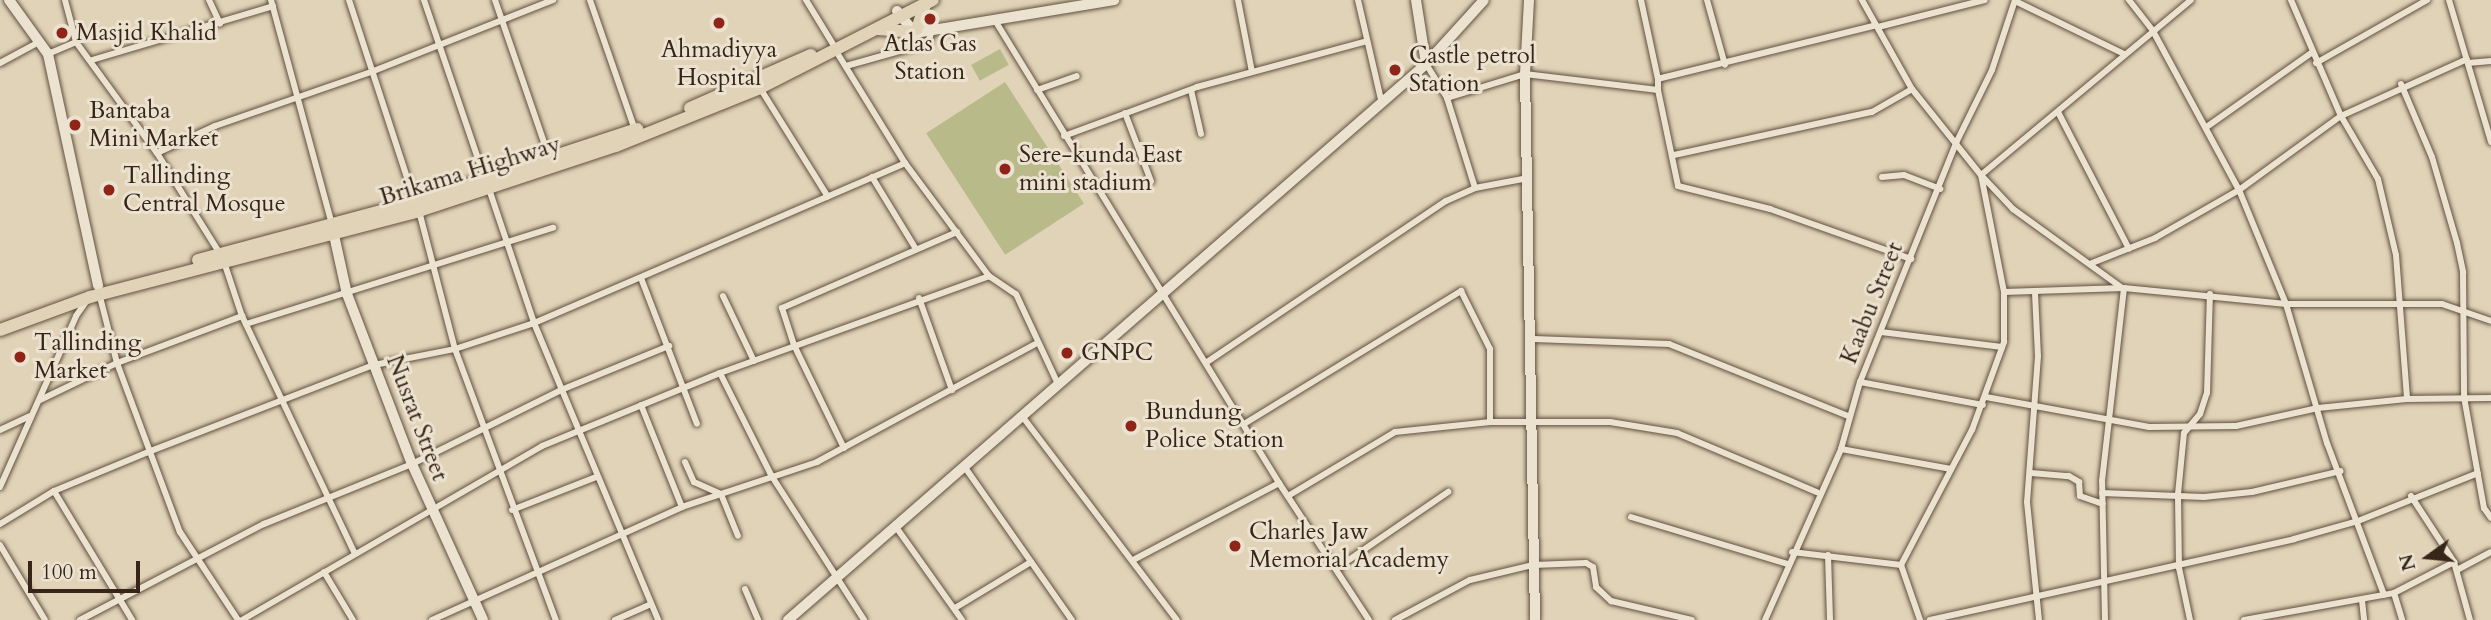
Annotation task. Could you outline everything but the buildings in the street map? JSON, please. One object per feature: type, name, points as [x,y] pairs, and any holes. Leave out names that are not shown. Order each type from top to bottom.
[{"type":"highway","name":"Brikama Highway","points":[[0,321],[222,258],[417,207],[616,146],[760,88],[912,7]]},
{"type":"highway","name":"Brikama Highway","points":[[487,185],[635,130],[835,48],[878,29],[912,7]]},
{"type":"highway","points":[[878,29],[916,31],[912,7]]},
{"type":"highway","name":"Brikama Highway","points":[[0,330],[96,293]]},
{"type":"street","points":[[9,0],[48,54],[96,293],[148,452],[196,560],[240,620],[498,472],[577,431],[754,360],[919,298],[989,276]]},
{"type":"street","points":[[65,0],[76,42],[92,60],[157,153],[222,258],[242,316],[355,554]]},
{"type":"street","points":[[209,0],[220,24]]},
{"type":"street","points":[[349,0],[417,207],[455,349],[536,575],[556,620]]},
{"type":"street","points":[[424,0],[534,323],[596,477],[658,620]]},
{"type":"street","points":[[495,0],[550,160]]},
{"type":"street","points":[[157,153],[295,96],[371,72],[439,42],[553,0]]},
{"type":"street","points":[[590,0],[635,130]]},
{"type":"street","points":[[806,0],[905,163],[989,276],[1016,294],[1035,344],[1058,384]]},
{"type":"street","points":[[912,7],[916,31],[996,22],[1114,0]]},
{"type":"street","points":[[1238,0],[1252,72]]},
{"type":"street","points":[[1358,0],[1381,100]]},
{"type":"street","points":[[1416,0],[1426,64],[1447,98],[1475,188]]},
{"type":"street","points":[[788,620],[838,580],[1163,291],[1381,100],[1426,64],[1484,0]]},
{"type":"street","points":[[1529,0],[1525,74],[1534,339],[1531,423],[1535,620]]},
{"type":"street","points":[[1641,0],[1658,90],[1674,155],[1678,186],[1770,208],[1911,260]]},
{"type":"street","points":[[1707,0],[1725,65]]},
{"type":"street","points":[[1862,0],[1912,89],[1981,175],[2013,209],[2092,263],[2105,279],[2124,288]]},
{"type":"street","points":[[1658,79],[1725,65],[1984,0]]},
{"type":"street","points":[[2129,0],[2153,31],[2208,126],[2239,190],[2286,304],[2318,408],[2384,595]]},
{"type":"street","points":[[1981,175],[2191,0]]},
{"type":"street","points":[[2291,0],[2311,53],[2341,116],[2378,179],[2396,256],[2407,399]]},
{"type":"street","points":[[2316,63],[2427,0]]},
{"type":"street","points":[[2449,0],[2491,142]]},
{"type":"street","points":[[2015,1],[2124,54]]},
{"type":"street","name":"Kaabu Street","points":[[1765,620],[1817,492],[1840,449],[1860,382],[1940,189],[1956,143],[1992,70],[2015,1]]},
{"type":"street","points":[[92,60],[220,24],[272,2],[295,96],[333,229]]},
{"type":"street","points":[[996,22],[1279,483],[1369,620]]},
{"type":"street","points":[[846,66],[928,43],[932,30]]},
{"type":"street","points":[[1064,136],[1191,90],[1367,41]]},
{"type":"street","points":[[0,63],[39,42]]},
{"type":"street","points":[[48,54],[76,42]]},
{"type":"street","points":[[2208,126],[2311,53]]},
{"type":"street","points":[[2092,263],[2129,249],[2239,190],[2341,116],[2401,84],[2468,61],[2491,61]]},
{"type":"street","points":[[1447,98],[1525,74],[1658,90]]},
{"type":"street","points":[[1037,90],[1077,76]]},
{"type":"street","points":[[2401,84],[2432,157],[2457,243],[2463,307],[2464,397],[2484,508],[2491,518]]},
{"type":"street","points":[[760,88],[828,197]]},
{"type":"street","points":[[1674,155],[1872,112],[1912,89]]},
{"type":"street","points":[[1191,90],[1201,134]]},
{"type":"street","points":[[2058,112],[2129,249]]},
{"type":"street","points":[[1125,113],[1151,181]]},
{"type":"street","points":[[0,524],[54,491],[148,452],[284,404],[374,365],[455,349],[534,323],[905,163]]},
{"type":"street","points":[[1882,177],[1904,175],[1940,189]]},
{"type":"street","points":[[1920,620],[1901,565],[1983,405],[2002,347],[2004,292],[1981,175]]},
{"type":"street","points":[[872,177],[916,249]]},
{"type":"street","points":[[1207,362],[1446,201],[1475,188],[1528,178]]},
{"type":"street","points":[[246,324],[553,228]]},
{"type":"street","name":"Nusrat Street","points":[[333,229],[347,294],[430,511],[483,620]]},
{"type":"street","points":[[844,449],[794,345],[781,312],[784,305],[957,232]]},
{"type":"street","points":[[641,278],[697,424]]},
{"type":"street","points":[[2004,292],[2124,288],[2210,294],[2286,304],[2400,303],[2463,307],[2491,320]]},
{"type":"street","points":[[2105,620],[2101,583],[2102,493],[2124,288]]},
{"type":"street","points":[[1244,425],[1461,291],[1490,349],[1490,422]]},
{"type":"street","points":[[0,487],[76,316],[96,293]]},
{"type":"street","points":[[2035,293],[2034,406],[2027,502],[2039,620]]},
{"type":"street","points":[[2190,620],[2179,568],[2178,494],[2184,433],[2207,393],[2210,294]]},
{"type":"street","points":[[723,296],[754,360]]},
{"type":"street","points":[[919,298],[952,390]]},
{"type":"street","points":[[40,400],[117,363],[242,316]]},
{"type":"street","points":[[1881,331],[2002,347]]},
{"type":"street","points":[[1534,339],[1669,344],[1848,416]]},
{"type":"street","points":[[432,620],[682,507],[844,449],[1035,344]]},
{"type":"street","points":[[80,620],[196,560],[327,498],[412,464],[561,390],[669,346]]},
{"type":"street","points":[[720,373],[771,475],[864,620]]},
{"type":"street","points":[[1860,382],[1983,405]]},
{"type":"street","points":[[1986,397],[2149,427],[2236,426],[2318,408],[2407,399],[2491,398]]},
{"type":"street","points":[[641,405],[682,507]]},
{"type":"street","points":[[0,430],[30,416]]},
{"type":"street","points":[[1022,416],[1135,559],[1177,620]]},
{"type":"street","points":[[1288,496],[1382,436],[1490,422],[1610,422],[1677,433],[1817,492]]},
{"type":"street","points":[[1840,449],[1951,469]]},
{"type":"street","points":[[685,461],[694,482],[721,494],[738,536]]},
{"type":"street","points":[[964,466],[1072,620]]},
{"type":"street","points":[[2102,493],[2252,492],[2341,471]]},
{"type":"street","points":[[2031,473],[2069,476],[2079,482],[2080,496],[2103,504]]},
{"type":"street","points":[[1930,620],[2179,568],[2358,521],[2411,496],[2478,473]]},
{"type":"street","points":[[512,510],[596,477]]},
{"type":"street","points":[[1135,559],[1279,483]]},
{"type":"street","points":[[54,491],[132,620]]},
{"type":"street","points":[[1337,568],[1448,492]]},
{"type":"street","points":[[2411,496],[2454,562],[2470,620]]},
{"type":"street","points":[[2484,508],[2491,501]]},
{"type":"street","points":[[1631,517],[1788,564]]},
{"type":"street","points":[[896,527],[962,620]]},
{"type":"street","points":[[0,545],[45,620]]},
{"type":"street","points":[[1792,552],[1901,565]]},
{"type":"street","points":[[2457,570],[2491,552]]},
{"type":"street","points":[[1828,555],[1830,620]]},
{"type":"street","points":[[955,608],[1031,562]]},
{"type":"street","points":[[2244,620],[2289,616],[2394,593],[2454,562]]},
{"type":"street","points":[[1395,620],[1470,580],[1533,565],[1586,563],[1593,567],[1596,587],[1611,601],[1692,620]]},
{"type":"street","points":[[324,572],[353,620]]},
{"type":"street","points":[[745,589],[758,620]]},
{"type":"street","points":[[2394,593],[2402,620]]},
{"type":"street","points":[[2362,600],[2364,620]]},
{"type":"street","points":[[615,620],[651,604]]},
{"type":"green space","points":[[1000,49],[1009,65],[980,81],[971,65]]},
{"type":"green space","name":"Sere-kunda East mini stadium","points":[[1005,82],[1084,204],[1005,255],[926,133]]},
{"type":"place","name":"Atlas Gas Station","points":[[930,19]]},
{"type":"place","name":"Ahmadiyya Hospital","points":[[719,23]]},
{"type":"place","name":"Masjid Khalid","points":[[62,33]]},
{"type":"place","name":"Castle petrol Station","points":[[1395,70]]},
{"type":"place","name":"Bantaba Mini Market","points":[[75,125]]},
{"type":"place","name":"Sere-kunda East mini stadium","points":[[1005,169]]},
{"type":"place","name":"Tallinding Central Mosque","points":[[109,190]]},
{"type":"place","name":"GNPC","points":[[1067,353]]},
{"type":"place","name":"Tallinding Market","points":[[20,357]]},
{"type":"place","name":"Bundung Police Station","points":[[1131,426]]},
{"type":"place","name":"Charles Jaw Memorial Academy","points":[[1235,546]]}]
